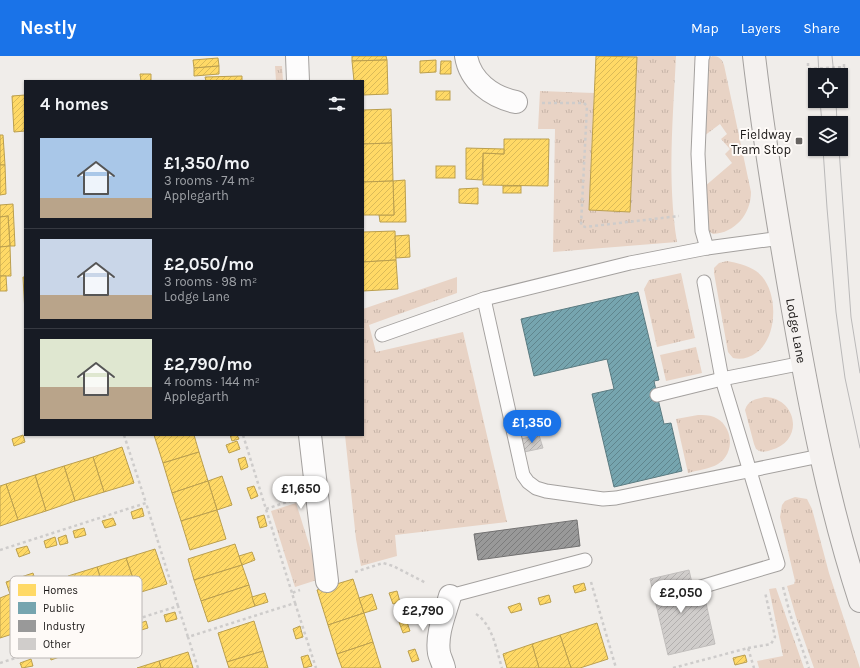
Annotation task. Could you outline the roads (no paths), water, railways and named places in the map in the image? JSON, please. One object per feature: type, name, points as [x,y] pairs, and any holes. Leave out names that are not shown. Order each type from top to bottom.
[{"type":"street","points":[[297,56],[298,80]]},
{"type":"street","points":[[466,56],[470,70],[483,87],[503,100],[516,102]]},
{"type":"street","name":"Lodge Lane","points":[[754,56],[780,238],[820,456],[848,566],[860,601]]},
{"type":"street","points":[[310,436],[327,581]]},
{"type":"street","points":[[444,668],[439,652],[438,642],[450,596]]},
{"type":"lane","points":[[702,57],[698,154],[702,231],[707,248]]},
{"type":"lane","points":[[382,335],[484,299],[630,263],[707,248],[780,238]]},
{"type":"lane","points":[[694,589],[778,564],[722,379],[704,282]]},
{"type":"lane","points":[[484,299],[523,475],[528,482],[536,488],[546,491],[603,499],[616,498],[820,456]]},
{"type":"lane","points":[[657,395],[722,379],[802,363]]},
{"type":"lane","points":[[450,596],[585,560]]},
{"type":"tram line","points":[[818,56],[819,68]]},
{"type":"tram line","points":[[832,56],[833,68]]},
{"type":"tram line","points":[[821,108],[821,116]]},
{"type":"tram line","points":[[836,108],[837,116]]},
{"type":"tram line","points":[[823,156],[836,312],[845,378],[860,448]]},
{"type":"tram line","points":[[840,156],[851,317],[860,373]]},
{"type":"place","name":"Fieldway Tram Stop","points":[[799,141]]}]
